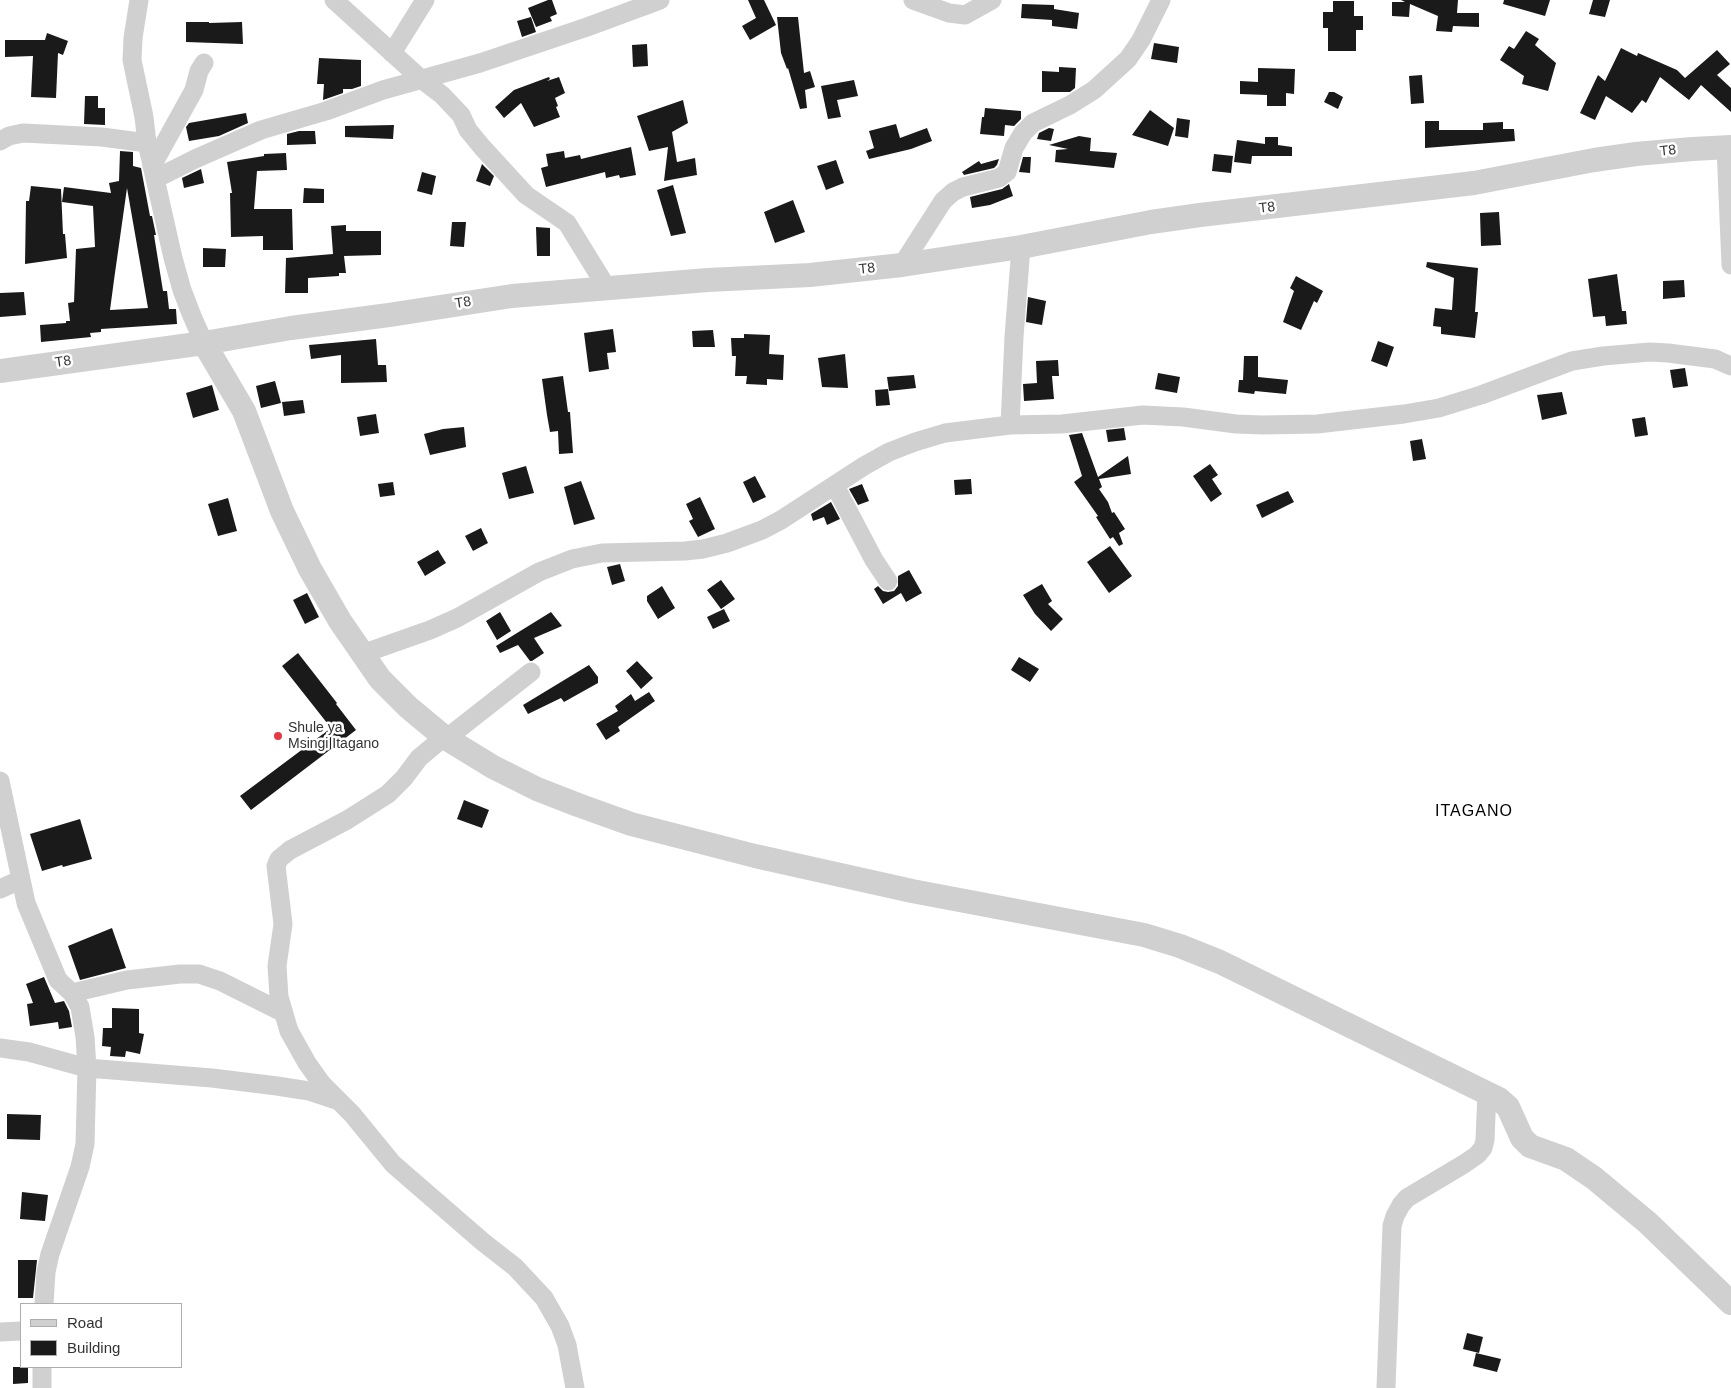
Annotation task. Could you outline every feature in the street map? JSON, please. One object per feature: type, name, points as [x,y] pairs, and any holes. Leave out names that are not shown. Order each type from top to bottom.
[{"type":"street","points":[[139,0],[133,38],[132,60],[144,117],[147,143],[182,290],[204,343],[244,411],[282,511],[306,561],[340,621],[362,654],[380,679],[408,707],[446,738],[493,767],[537,789],[578,806],[631,824],[755,856],[912,891],[1144,935],[1180,946],[1220,962],[1499,1099],[1508,1107],[1522,1138],[1530,1146],[1566,1159],[1594,1178],[1648,1223],[1731,1303]]},
{"type":"street","points":[[334,0],[421,80],[442,95],[461,115],[472,136],[522,192],[567,223],[607,288]]},
{"type":"street","points":[[349,0],[361,24]]},
{"type":"street","points":[[392,53],[425,0]]},
{"type":"street","points":[[154,172],[195,159],[261,130],[480,63],[660,0]]},
{"type":"street","points":[[913,0],[949,13],[965,15],[992,0]]},
{"type":"street","points":[[902,265],[943,201],[953,192],[963,187],[999,178],[1007,172],[1014,148],[1023,133],[1033,123],[1070,105],[1094,90],[1128,58],[1142,40],[1161,0]]},
{"type":"street","points":[[154,172],[194,90],[199,71],[204,63]]},
{"type":"street","points":[[0,141],[9,136],[23,133],[118,138],[147,143]]},
{"type":"street","points":[[1728,147],[1731,265]]},
{"type":"street","name":"T8","points":[[0,371],[204,343],[291,328],[512,296],[708,280],[810,275],[902,265],[1021,247],[1150,222],[1474,183],[1636,154],[1728,147]]},
{"type":"street","points":[[1010,425],[1021,247]]},
{"type":"street","points":[[362,654],[430,630],[457,618],[539,572],[572,559],[602,553],[685,552],[727,543],[762,530],[889,452],[945,433],[1010,425],[1062,424],[1143,415],[1263,426],[1317,424],[1395,416],[1439,408],[1481,395],[1572,361],[1602,356],[1650,352],[1668,353],[1715,359],[1731,366]]},
{"type":"street","points":[[834,486],[888,582]]},
{"type":"street","points":[[531,672],[419,758],[398,785],[388,794],[347,820],[290,850],[279,859],[276,873],[281,900],[282,924],[277,966],[278,991],[282,1012],[289,1031],[316,1077],[367,1131],[394,1164],[462,1224],[515,1267],[544,1298],[560,1326],[567,1345],[575,1388]]},
{"type":"street","points":[[0,781],[26,903],[56,975],[62,985],[72,993],[80,1007],[83,1020],[87,1068],[84,1144],[80,1167],[50,1254],[46,1272],[44,1303]]},
{"type":"street","points":[[0,889],[20,880]]},
{"type":"street","points":[[72,993],[127,980],[180,974],[199,974],[220,981],[282,1012]]},
{"type":"street","points":[[0,1048],[29,1052],[87,1068],[212,1078],[309,1091],[341,1103]]},
{"type":"street","points":[[1386,1388],[1392,1226],[1395,1216],[1407,1198],[1477,1155],[1485,1140],[1487,1092]]},
{"type":"street","points":[[0,1332],[20,1332]]},
{"type":"street","points":[[42,1368],[42,1388]]},
{"type":"building","points":[[552,0],[557,14],[550,17],[552,21],[536,27],[528,8]]},
{"type":"building","points":[[748,0],[764,0],[776,25],[750,40],[742,26],[756,18]]},
{"type":"building","points":[[1401,0],[1458,0],[1457,13],[1479,13],[1479,27],[1453,26],[1452,32],[1436,31],[1438,16],[1410,4],[1409,17],[1392,16],[1392,2],[1405,2]]},
{"type":"building","points":[[1504,0],[1550,0],[1545,16],[1503,4]]},
{"type":"building","points":[[1593,0],[1610,0],[1605,17],[1589,14]]},
{"type":"building","points":[[1333,1],[1354,1],[1354,16],[1363,16],[1363,30],[1356,30],[1356,51],[1328,51],[1328,28],[1323,28],[1323,12],[1333,12]]},
{"type":"building","points":[[1022,4],[1054,5],[1054,9],[1079,13],[1077,29],[1052,26],[1052,20],[1021,18]]},
{"type":"building","points":[[531,17],[536,32],[522,37],[517,21]]},
{"type":"building","points":[[777,17],[798,17],[804,73],[810,71],[815,87],[805,90],[807,108],[800,109],[788,68],[781,53]]},
{"type":"building","points":[[186,22],[242,22],[243,44],[186,42]]},
{"type":"building","points":[[1526,31],[1539,39],[1535,45],[1556,63],[1548,91],[1522,84],[1524,76],[1500,60],[1509,46],[1514,49]]},
{"type":"building","points":[[47,33],[68,41],[63,55],[58,53],[56,98],[31,97],[33,56],[5,57],[5,40],[45,40]]},
{"type":"building","points":[[1154,43],[1179,47],[1177,63],[1151,59]]},
{"type":"building","points":[[647,44],[648,66],[633,67],[632,45]]},
{"type":"building","points":[[1621,48],[1637,56],[1638,53],[1677,70],[1685,78],[1717,50],[1730,64],[1717,75],[1731,88],[1731,112],[1701,85],[1689,100],[1660,77],[1646,103],[1642,100],[1632,113],[1606,96],[1595,120],[1580,113],[1598,75],[1605,81]]},
{"type":"building","points":[[319,58],[361,60],[361,86],[343,89],[343,93],[323,100],[324,84],[317,84]]},
{"type":"building","points":[[1059,67],[1076,68],[1075,88],[1070,92],[1042,92],[1042,71],[1059,72]]},
{"type":"building","points":[[1258,68],[1295,69],[1294,94],[1286,93],[1286,106],[1267,106],[1267,95],[1240,94],[1240,81],[1258,82]]},
{"type":"building","points":[[1422,75],[1424,103],[1411,104],[1409,76]]},
{"type":"building","points":[[549,77],[550,79],[547,81],[559,77],[565,93],[555,98],[560,117],[534,127],[521,103],[504,118],[495,107],[514,90]]},
{"type":"building","points":[[854,80],[858,96],[837,100],[841,117],[828,119],[821,86]]},
{"type":"building","points":[[1329,92],[1334,92],[1343,97],[1338,109],[1324,102]]},
{"type":"building","points":[[85,96],[98,96],[98,108],[105,108],[105,125],[84,124]]},
{"type":"building","points":[[683,100],[688,123],[672,132],[677,162],[695,158],[697,175],[664,181],[668,147],[649,151],[637,116]]},
{"type":"building","points":[[985,108],[1021,111],[1021,119],[1014,126],[1005,125],[1004,136],[980,134]]},
{"type":"building","points":[[1150,110],[1174,128],[1168,146],[1132,135]]},
{"type":"building","points":[[246,113],[248,123],[219,136],[189,141],[186,127],[189,123]]},
{"type":"building","points":[[1177,118],[1190,120],[1188,138],[1175,136]]},
{"type":"building","points":[[1425,121],[1439,121],[1439,130],[1483,130],[1483,123],[1503,122],[1503,129],[1514,129],[1515,141],[1425,148]]},
{"type":"building","points":[[896,124],[900,138],[927,128],[932,141],[911,149],[869,159],[866,151],[874,148],[869,131]]},
{"type":"building","points":[[394,125],[393,139],[345,137],[345,126]]},
{"type":"building","points":[[1049,128],[1054,129],[1051,141],[1037,139],[1039,133]]},
{"type":"building","points":[[299,131],[315,131],[316,144],[287,145],[287,134]]},
{"type":"building","points":[[1079,136],[1091,138],[1090,151],[1117,153],[1114,168],[1055,162],[1056,150],[1068,149],[1049,145]]},
{"type":"building","points":[[1265,137],[1278,137],[1278,145],[1292,147],[1292,156],[1252,156],[1251,164],[1234,162],[1237,140],[1265,144]]},
{"type":"building","points":[[631,147],[636,175],[620,178],[619,175],[606,178],[605,172],[546,187],[541,168],[548,166],[546,154],[564,151],[565,158],[580,155],[581,159]]},
{"type":"building","points":[[120,151],[133,152],[133,166],[141,168],[150,216],[152,216],[163,291],[167,291],[169,309],[176,309],[177,324],[101,329],[101,332],[90,333],[91,337],[41,342],[40,325],[70,321],[68,303],[74,302],[76,249],[95,247],[93,206],[62,202],[64,187],[111,193],[109,183],[119,181]],"holes":[[[127,188],[148,308],[110,310]]]},
{"type":"building","points":[[286,153],[287,170],[257,171],[254,209],[292,209],[293,250],[263,250],[263,236],[231,237],[230,193],[232,193],[227,162],[264,156],[264,154]]},
{"type":"building","points":[[1214,154],[1233,156],[1231,173],[1212,171]]},
{"type":"building","points":[[1023,157],[1031,157],[1030,173],[1019,172]]},
{"type":"building","points":[[999,159],[994,168],[964,175],[962,172],[979,161],[981,164]]},
{"type":"building","points":[[836,160],[844,183],[826,190],[817,166]]},
{"type":"building","points":[[482,164],[494,176],[490,186],[476,181]]},
{"type":"building","points":[[201,169],[204,183],[184,188],[182,178]]},
{"type":"building","points":[[422,172],[436,176],[432,195],[417,191]]},
{"type":"building","points":[[1009,184],[1013,196],[990,205],[972,208],[970,197],[1002,189]]},
{"type":"building","points":[[673,185],[686,233],[671,236],[657,190]]},
{"type":"building","points":[[31,186],[61,189],[63,234],[65,234],[67,258],[25,264],[26,201],[29,201]]},
{"type":"building","points":[[304,188],[324,189],[324,203],[303,203]]},
{"type":"building","points":[[793,200],[805,232],[775,243],[764,212]]},
{"type":"building","points":[[1499,212],[1501,245],[1481,246],[1480,213]]},
{"type":"building","points":[[452,222],[466,222],[464,247],[450,246]]},
{"type":"building","points":[[346,225],[346,231],[381,231],[381,255],[344,256],[346,273],[339,273],[339,276],[308,278],[308,293],[285,293],[286,258],[333,254],[331,226]]},
{"type":"building","points":[[536,227],[550,228],[550,256],[537,256]]},
{"type":"building","points":[[203,248],[226,249],[225,267],[203,267]]},
{"type":"building","points":[[1427,262],[1478,268],[1475,312],[1478,312],[1475,338],[1441,334],[1441,327],[1433,326],[1435,308],[1452,310],[1454,278],[1426,267]]},
{"type":"building","points":[[1617,274],[1622,311],[1626,311],[1627,324],[1606,326],[1605,316],[1593,317],[1588,279]]},
{"type":"building","points":[[1296,276],[1323,291],[1317,303],[1314,301],[1301,330],[1283,322],[1294,291],[1290,288]]},
{"type":"building","points":[[1684,280],[1685,297],[1663,299],[1663,281]]},
{"type":"building","points":[[24,292],[26,315],[0,317],[0,293]]},
{"type":"building","points":[[1028,297],[1046,301],[1042,325],[1026,322]]},
{"type":"building","points":[[613,329],[616,352],[607,353],[609,369],[589,372],[584,333]]},
{"type":"building","points":[[713,330],[715,347],[693,347],[692,331]]},
{"type":"building","points":[[744,334],[770,335],[769,354],[784,355],[783,380],[767,379],[767,385],[746,384],[747,376],[735,376],[736,356],[732,356],[731,338],[744,338]]},
{"type":"building","points":[[376,339],[378,365],[386,365],[387,382],[341,383],[341,355],[311,359],[309,345]]},
{"type":"building","points":[[1378,341],[1394,347],[1387,367],[1371,361]]},
{"type":"building","points":[[845,354],[848,388],[822,387],[818,358]]},
{"type":"building","points":[[1244,356],[1258,356],[1258,377],[1288,380],[1286,394],[1255,391],[1254,394],[1238,392],[1239,380],[1243,380]]},
{"type":"building","points":[[1058,360],[1059,376],[1052,376],[1054,399],[1024,401],[1023,384],[1037,383],[1036,361]]},
{"type":"building","points":[[1685,368],[1688,386],[1673,388],[1670,370]]},
{"type":"building","points":[[1158,373],[1180,377],[1177,393],[1155,389]]},
{"type":"building","points":[[914,375],[916,388],[889,391],[887,377]]},
{"type":"building","points":[[563,376],[568,412],[570,412],[573,453],[559,454],[558,431],[550,432],[542,379]]},
{"type":"building","points":[[275,381],[281,403],[261,408],[256,386]]},
{"type":"building","points":[[212,385],[219,410],[193,418],[186,393]]},
{"type":"building","points":[[888,389],[890,405],[876,406],[875,390]]},
{"type":"building","points":[[1562,392],[1567,414],[1542,420],[1537,395]]},
{"type":"building","points":[[303,400],[305,413],[284,416],[282,402]]},
{"type":"building","points":[[376,414],[379,433],[360,436],[357,417]]},
{"type":"building","points":[[1645,417],[1648,435],[1635,437],[1632,419]]},
{"type":"building","points":[[464,427],[466,447],[430,455],[424,434],[443,429]]},
{"type":"building","points":[[1124,428],[1126,440],[1108,442],[1106,430]]},
{"type":"building","points":[[1082,433],[1098,477],[1128,456],[1131,474],[1099,479],[1102,487],[1099,489],[1108,502],[1112,513],[1114,512],[1125,529],[1119,533],[1123,544],[1119,546],[1113,537],[1110,539],[1096,517],[1098,516],[1074,482],[1082,476],[1069,435]]},
{"type":"building","points":[[1422,439],[1426,459],[1413,461],[1410,441]]},
{"type":"building","points":[[1210,464],[1218,475],[1212,479],[1222,494],[1211,502],[1193,476]]},
{"type":"building","points":[[526,466],[534,493],[509,499],[502,473]]},
{"type":"building","points":[[755,476],[766,497],[753,503],[743,482]]},
{"type":"building","points":[[971,479],[972,494],[955,495],[954,480]]},
{"type":"building","points":[[581,481],[595,519],[574,525],[564,487]]},
{"type":"building","points":[[393,482],[395,495],[380,497],[378,484]]},
{"type":"building","points":[[862,484],[869,501],[858,505],[849,489]]},
{"type":"building","points":[[1288,491],[1294,502],[1262,518],[1256,505]]},
{"type":"building","points":[[700,497],[715,529],[698,537],[689,521],[693,519],[686,504]]},
{"type":"building","points":[[228,498],[237,531],[218,536],[208,504]]},
{"type":"building","points":[[831,502],[840,519],[827,525],[824,517],[813,521],[811,514]]},
{"type":"building","points":[[481,528],[488,543],[473,551],[465,536]]},
{"type":"building","points":[[1110,546],[1132,576],[1109,593],[1087,562]]},
{"type":"building","points":[[438,550],[446,563],[425,576],[417,562]]},
{"type":"building","points":[[620,564],[625,581],[612,585],[607,567]]},
{"type":"building","points":[[909,570],[922,593],[906,602],[901,593],[883,604],[874,589],[878,586],[883,591],[894,591],[898,586],[898,576]]},
{"type":"building","points":[[721,580],[735,599],[721,609],[707,590]]},
{"type":"building","points":[[1042,584],[1052,601],[1048,604],[1063,619],[1051,631],[1035,614],[1023,595]]},
{"type":"building","points":[[662,586],[675,608],[658,619],[647,601],[647,596]]},
{"type":"building","points":[[307,593],[319,617],[305,624],[293,600]]},
{"type":"building","points":[[724,609],[730,621],[713,629],[707,617]]},
{"type":"building","points":[[500,612],[511,631],[497,640],[486,621]]},
{"type":"building","points":[[551,612],[562,626],[534,638],[544,653],[530,661],[518,645],[500,653],[496,646]]},
{"type":"building","points":[[298,653],[356,730],[251,810],[240,796],[331,728],[282,666]]},
{"type":"building","points":[[1019,657],[1039,669],[1030,682],[1011,670]]},
{"type":"building","points":[[637,661],[653,678],[641,689],[626,671]]},
{"type":"building","points":[[589,665],[598,677],[598,683],[564,702],[561,698],[528,714],[523,705]]},
{"type":"building","points":[[649,692],[655,701],[618,727],[620,731],[606,740],[596,724],[618,711],[615,706],[631,694],[635,701]]},
{"type":"building","points":[[464,800],[489,810],[482,828],[457,819]]},
{"type":"building","points":[[80,819],[92,859],[42,871],[30,834]]},
{"type":"building","points":[[112,928],[126,968],[80,980],[68,946]]},
{"type":"building","points":[[44,977],[55,1003],[64,1001],[69,1011],[72,1027],[59,1029],[58,1022],[30,1026],[27,1004],[33,1003],[26,984]]},
{"type":"building","points":[[112,1008],[139,1009],[139,1033],[144,1034],[140,1054],[126,1051],[125,1057],[110,1056],[111,1047],[102,1046],[103,1028],[112,1028]]},
{"type":"building","points":[[7,1114],[41,1115],[40,1140],[7,1139]]},
{"type":"building","points":[[22,1192],[48,1195],[45,1221],[20,1219]]},
{"type":"building","points":[[18,1260],[37,1260],[33,1298],[18,1298]]},
{"type":"building","points":[[1467,1333],[1483,1337],[1479,1353],[1463,1349]]},
{"type":"building","points":[[1476,1353],[1501,1359],[1497,1372],[1473,1366]]},
{"type":"building","points":[[13,1367],[28,1368],[28,1383],[13,1384]]},
{"type":"place","name":"Shule ya Msingi Itagano","points":[[278,736]]},
{"type":"district","name":"ITAGANO","points":[[1474,812]]}]
